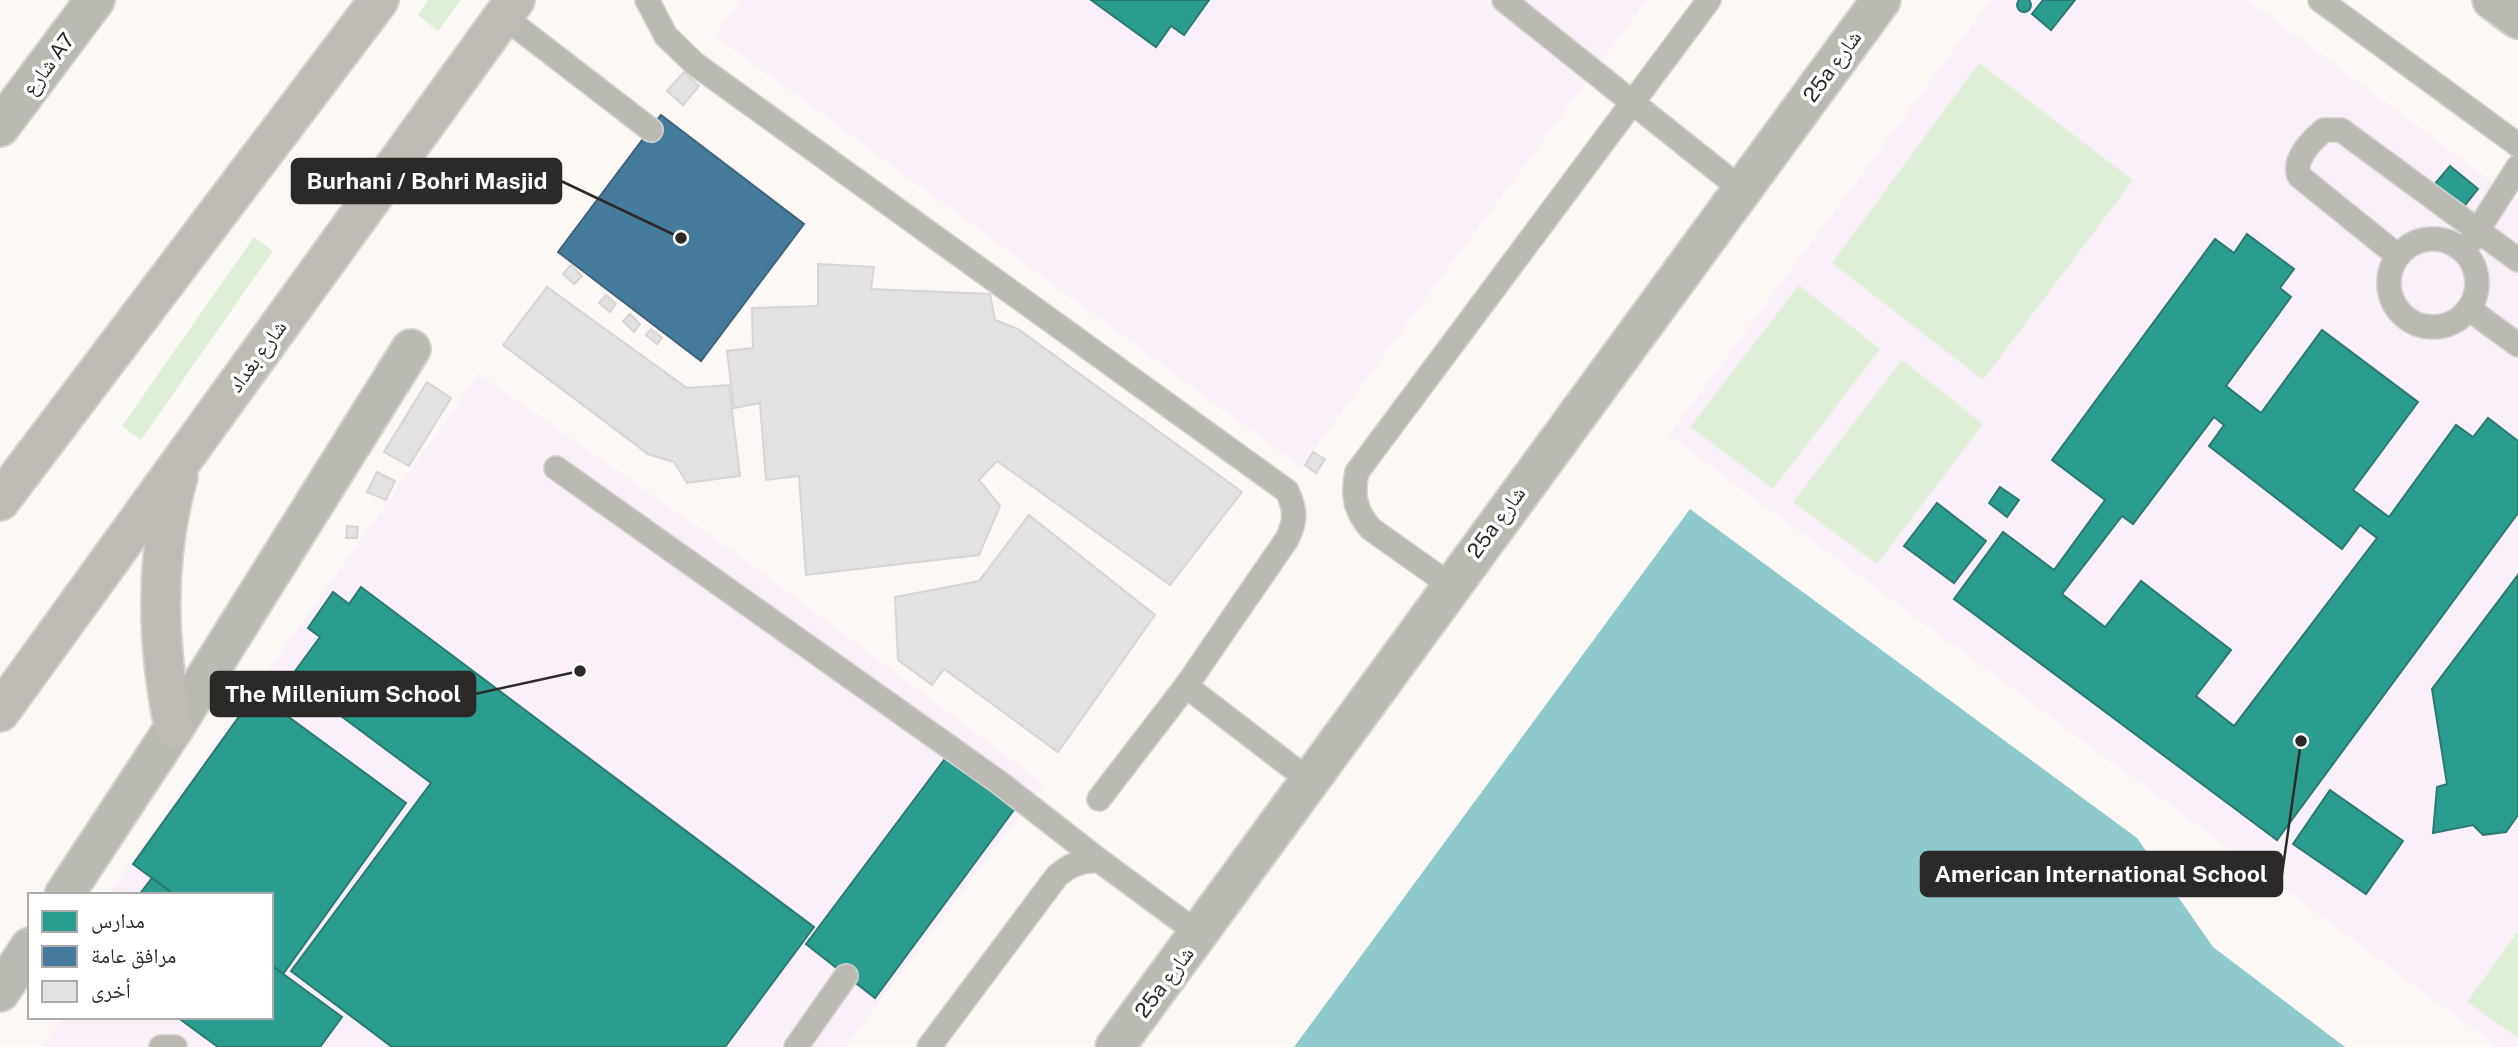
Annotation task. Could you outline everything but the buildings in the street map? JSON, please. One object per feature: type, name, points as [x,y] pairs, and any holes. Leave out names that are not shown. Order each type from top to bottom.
[{"type":"main road","points":[[0,500],[379,0]]},
{"type":"main road","name":"شارع بغداد","points":[[0,712],[509,8]]},
{"type":"main road","points":[[174,728],[164,677],[160,583],[172,498],[184,457]]},
{"type":"street","name":"شارع A7","points":[[0,127],[95,0]]},
{"type":"street","name":"25a شارع","points":[[1115,1047],[1881,0]]},
{"type":"street","points":[[2492,0],[2518,19]]},
{"type":"street","points":[[65,893],[174,728],[411,349]]},
{"type":"street","points":[[0,992],[28,950]]},
{"type":"lane","points":[[647,0],[666,36],[695,64],[1287,491],[1295,507],[1295,524],[1186,686],[1099,799]]},
{"type":"lane","points":[[1504,0],[1631,104],[1741,189]]},
{"type":"lane","points":[[1450,586],[1371,529],[1361,517],[1354,487],[1357,472],[1709,0]]},
{"type":"lane","points":[[2320,0],[2518,145]]},
{"type":"lane","points":[[509,8],[651,130]]},
{"type":"lane","points":[[2398,256],[2299,176],[2297,164],[2300,158],[2324,130],[2341,130],[2518,260]]},
{"type":"lane","points":[[2464,252],[2518,167]]},
{"type":"lane","points":[[2437,239],[2464,252],[2473,264],[2477,279],[2476,295],[2469,309],[2456,321],[2440,328],[2422,327],[2407,319],[2395,306],[2389,289],[2390,272],[2398,256],[2422,240],[2437,239]]},
{"type":"lane","points":[[2469,309],[2518,345]]},
{"type":"lane","points":[[556,468],[1199,934]]},
{"type":"lane","points":[[1186,686],[1311,782]]},
{"type":"lane","points":[[929,1047],[1057,876],[1069,865],[1084,860],[1100,860]]},
{"type":"lane","points":[[796,1047],[846,975]]},
{"type":"lane","points":[[161,1047],[175,1047]]},
{"type":"shaded area","points":[[740,0],[1647,0],[1301,467],[715,35]]},
{"type":"shaded area","points":[[1991,0],[2248,0],[2518,202],[2518,1047],[2498,1047],[1669,435]]},
{"type":"shaded area","points":[[479,374],[742,558],[1044,784],[845,1047],[43,1047],[61,1019],[273,1019],[273,893],[109,893]]},
{"type":"green space","points":[[428,0],[461,0],[438,31],[418,15]]},
{"type":"green space","points":[[1979,63],[2133,180],[1983,380],[1832,263]]},
{"type":"green space","points":[[254,237],[273,251],[141,440],[122,426]]},
{"type":"green space","points":[[1799,285],[1880,349],[1773,489],[1690,427]]},
{"type":"green space","points":[[1902,360],[1983,424],[1877,564],[1793,502]]},
{"type":"green space","points":[[2518,931],[2518,1038],[2467,1002]]},
{"type":"water","points":[[1690,509],[2137,838],[2213,947],[2345,1047],[1294,1047]]},
{"type":"place","name":"Burhani / Bohri Masjid","points":[[681,238]]},
{"type":"place","name":"The Millenium School","points":[[580,671]]},
{"type":"place","name":"American International School","points":[[2301,741]]}]
